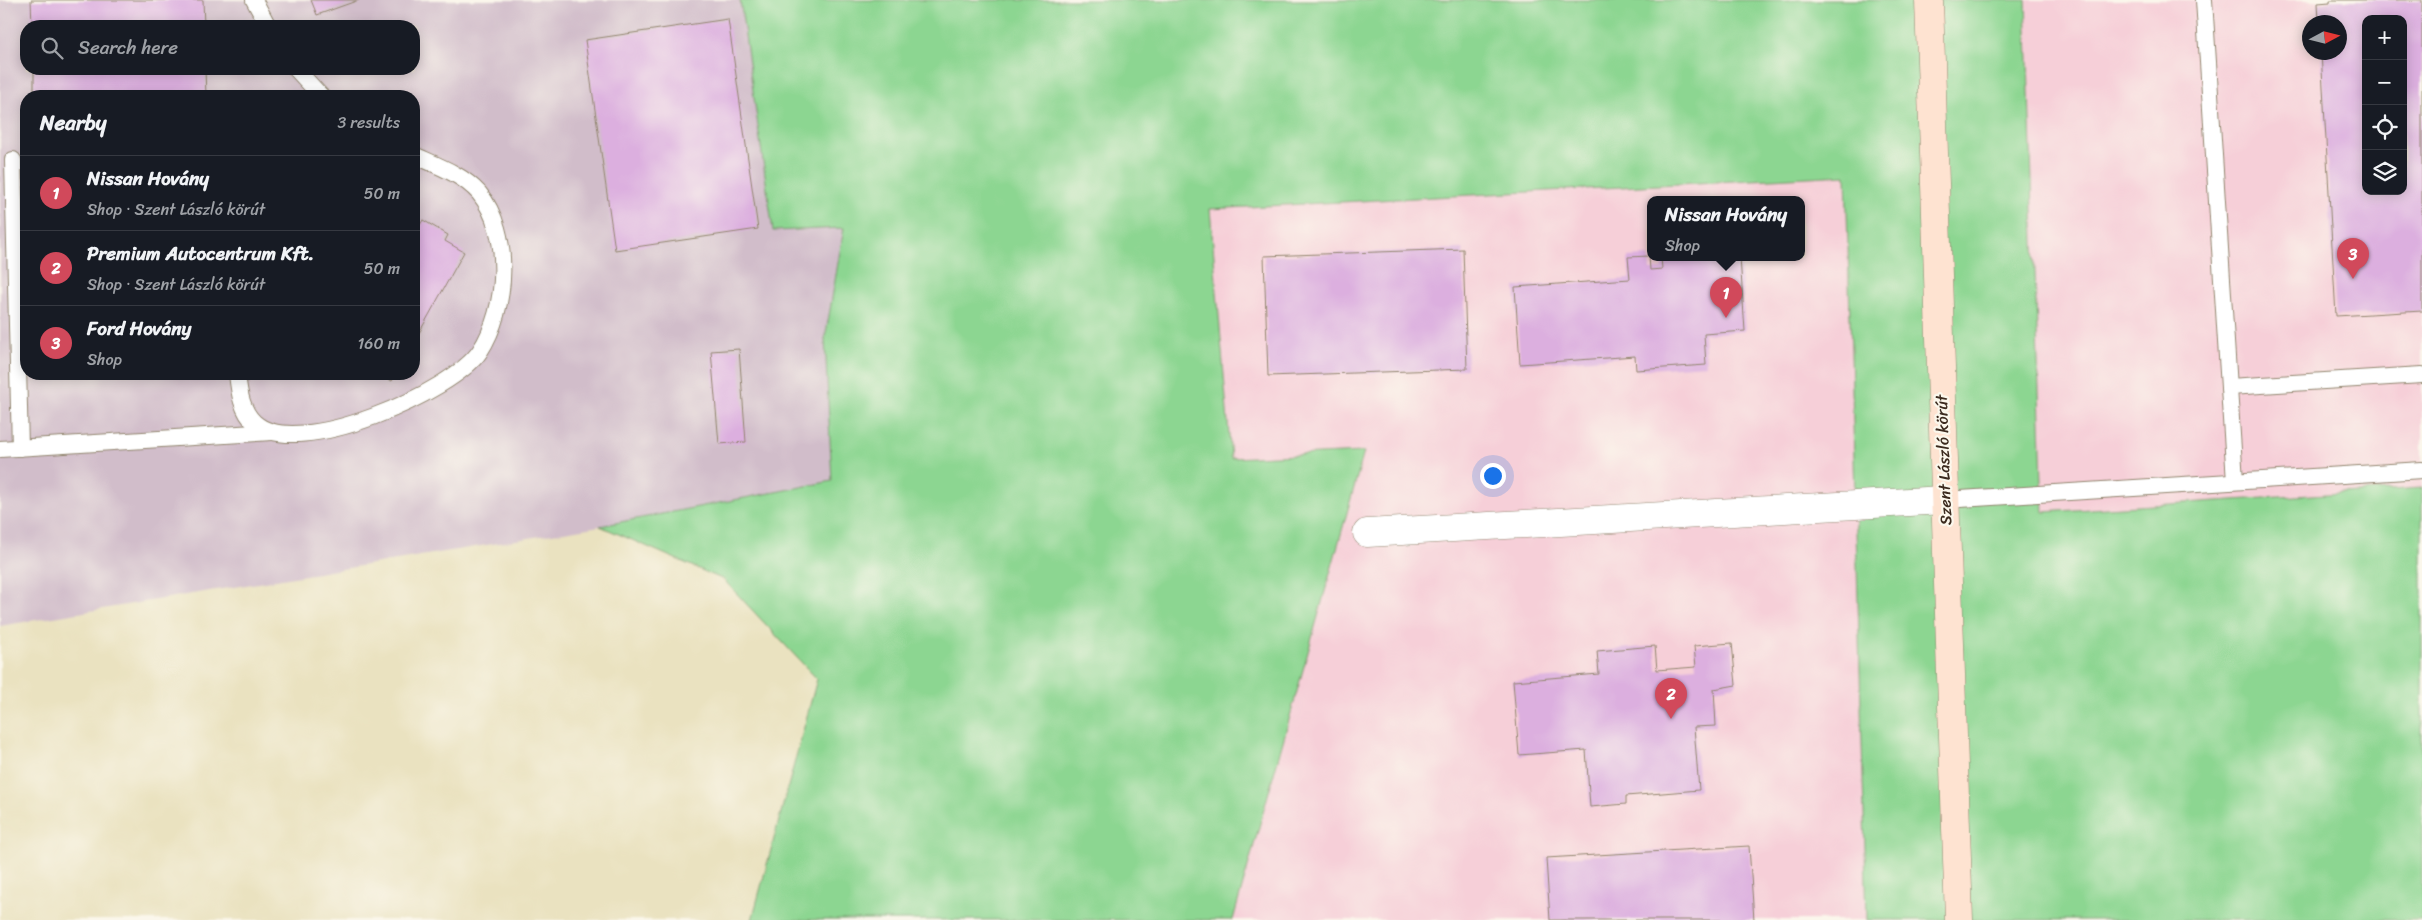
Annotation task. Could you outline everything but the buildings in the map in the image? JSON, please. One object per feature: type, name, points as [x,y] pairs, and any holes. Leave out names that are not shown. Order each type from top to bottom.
[{"type":"street","name":"Szent László körút","points":[[1929,0],[1959,920]]},
{"type":"street","points":[[1367,533],[1944,500]]},
{"type":"lane","points":[[254,0],[265,20]]},
{"type":"lane","points":[[2204,0],[2235,481]]},
{"type":"lane","points":[[302,75],[315,90]]},
{"type":"lane","points":[[0,449],[328,430],[404,405],[432,391],[460,372],[480,351],[492,325],[503,269],[502,244],[494,219],[479,193],[461,177],[420,158]]},
{"type":"lane","points":[[18,168],[20,448]]},
{"type":"lane","points":[[2229,387],[2422,375]]},
{"type":"lane","points":[[238,380],[239,391],[249,417],[255,424],[276,432]]},
{"type":"lane","points":[[1944,500],[2422,470]]},
{"type":"shaded area","points":[[0,0],[740,0],[773,231],[844,228],[825,339],[832,481],[600,526],[0,626]]},
{"type":"shaded area","points":[[2026,0],[2422,0],[2422,488],[2043,512]]},
{"type":"shaded area","points":[[1847,175],[1867,920],[1233,920],[1364,453],[1231,458],[1210,208]]},
{"type":"green space","points":[[740,0],[2026,0],[2043,512],[2422,488],[2422,920],[1867,920],[1846,175],[1210,209],[1231,458],[1364,452],[1233,920],[752,920],[817,679],[724,580],[600,526],[832,481],[825,339],[844,228],[773,231]]},
{"type":"place","name":"Ford Hovány","points":[[2353,279]]},
{"type":"place","name":"Nissan Hovány","points":[[1726,318]]},
{"type":"place","name":"Premium Autocentrum Kft.","points":[[1671,719]]}]
